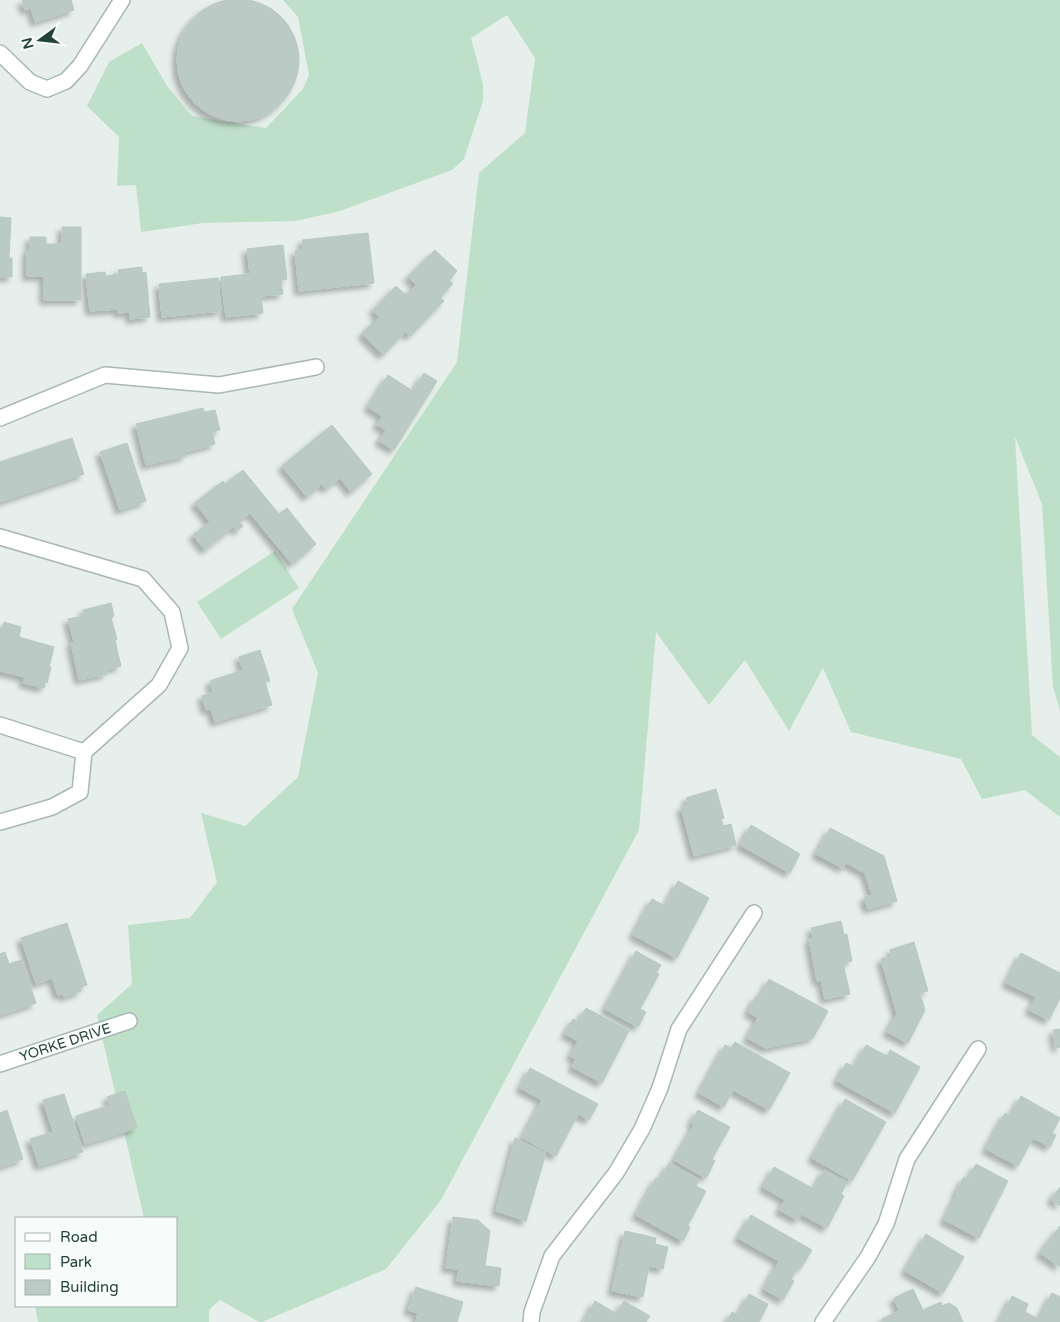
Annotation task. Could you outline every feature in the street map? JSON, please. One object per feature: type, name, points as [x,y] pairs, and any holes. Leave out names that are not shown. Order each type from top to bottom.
[{"type":"street","points":[[0,53],[30,82],[47,89],[66,82],[80,66],[122,0]]},
{"type":"street","points":[[0,418],[105,375],[219,385],[316,367]]},
{"type":"street","points":[[0,537],[143,579],[172,612],[180,648],[159,685],[84,752],[80,792],[52,807],[0,822]]},
{"type":"street","points":[[0,725],[84,752]]},
{"type":"street","points":[[531,1322],[532,1312],[552,1256],[616,1173],[642,1128],[660,1088],[679,1030],[754,913]]},
{"type":"street","name":"YORKE DRIVE","points":[[0,1064],[130,1020]]},
{"type":"street","points":[[823,1322],[868,1257],[886,1224],[907,1159],[978,1049]]},
{"type":"green space","points":[[283,0],[1060,0],[1060,711],[1053,687],[1042,504],[1015,437],[1032,735],[1060,757],[1060,817],[1025,790],[982,799],[961,759],[851,732],[823,668],[789,731],[745,660],[709,705],[656,632],[639,830],[441,1200],[386,1269],[262,1322],[220,1300],[209,1310],[209,1322],[38,1322],[35,1307],[178,1307],[178,1217],[144,1217],[97,1015],[132,984],[128,925],[190,918],[217,882],[201,813],[245,826],[298,777],[318,673],[292,609],[457,362],[479,173],[525,133],[535,58],[507,15],[471,38],[483,84],[483,101],[464,159],[452,170],[340,211],[296,221],[203,223],[141,232],[136,185],[117,186],[119,137],[87,106],[109,62],[142,43],[167,86],[192,116],[266,128],[303,89],[309,75],[298,17]]},
{"type":"green space","points":[[275,551],[299,588],[221,639],[197,602]]},
{"type":"building","points":[[238,-1],[250,0],[261,4],[272,9],[281,17],[289,26],[294,37],[298,48],[298,72],[294,83],[289,94],[281,103],[272,111],[261,116],[250,120],[238,121],[226,120],[215,116],[204,111],[195,103],[187,94],[182,83],[178,72],[177,60],[178,48],[182,37],[187,26],[195,17],[204,9],[215,4],[226,0]]},
{"type":"building","points":[[22,0],[71,0],[74,10],[35,22],[31,8],[25,10]]},
{"type":"building","points":[[0,217],[11,218],[9,258],[12,258],[12,277],[0,277]]},
{"type":"building","points":[[62,227],[81,227],[81,300],[44,300],[44,276],[27,276],[27,250],[30,250],[30,237],[46,237],[46,244],[62,244]]},
{"type":"building","points":[[368,233],[374,283],[299,291],[295,251],[303,250],[302,240]]},
{"type":"building","points":[[283,245],[287,279],[281,280],[283,294],[261,296],[263,313],[226,317],[221,277],[250,274],[247,249]]},
{"type":"building","points":[[435,250],[457,271],[449,280],[453,284],[440,297],[444,301],[410,336],[405,332],[383,355],[362,334],[379,317],[373,310],[396,286],[406,295],[416,285],[408,277]]},
{"type":"building","points":[[142,267],[142,273],[146,272],[150,317],[130,319],[130,312],[118,313],[118,309],[90,311],[86,274],[105,272],[106,276],[119,274],[118,270]]},
{"type":"building","points":[[218,278],[221,311],[162,317],[159,284]]},
{"type":"building","points":[[424,373],[437,381],[394,450],[379,441],[386,430],[377,425],[382,416],[368,407],[388,375],[413,391]]},
{"type":"building","points":[[203,408],[204,412],[215,410],[220,430],[212,432],[215,444],[185,452],[186,456],[146,465],[136,424]]},
{"type":"building","points":[[332,425],[372,474],[351,492],[340,478],[326,489],[322,484],[307,497],[282,466]]},
{"type":"building","points":[[72,438],[84,474],[0,502],[0,462]]},
{"type":"building","points":[[127,443],[146,501],[120,510],[100,452]]},
{"type":"building","points":[[243,470],[279,514],[287,508],[316,544],[292,564],[250,513],[239,522],[243,526],[237,531],[233,527],[205,550],[193,535],[210,522],[195,503],[223,481],[225,484]]},
{"type":"building","points":[[111,603],[114,616],[111,618],[117,639],[115,641],[121,666],[106,670],[107,674],[79,680],[71,643],[74,642],[68,619],[85,616],[83,610]]},
{"type":"building","points":[[4,622],[21,627],[19,637],[54,647],[49,667],[51,667],[44,688],[23,683],[25,677],[0,671],[0,636]]},
{"type":"building","points":[[260,650],[270,681],[265,682],[272,705],[215,722],[211,709],[206,710],[202,696],[213,692],[210,681],[243,670],[239,657]]},
{"type":"building","points":[[716,789],[724,818],[721,819],[723,826],[731,824],[736,845],[694,856],[681,807],[688,805],[686,798]]},
{"type":"building","points":[[751,825],[800,854],[790,873],[740,845]]},
{"type":"building","points":[[830,828],[884,856],[897,901],[868,909],[864,897],[872,895],[865,873],[846,863],[843,868],[816,854]]},
{"type":"building","points":[[678,881],[709,898],[677,958],[633,935],[652,899],[665,906]]},
{"type":"building","points":[[841,921],[844,935],[847,934],[852,961],[843,963],[850,994],[825,999],[821,980],[817,981],[809,939],[813,938],[811,928]]},
{"type":"building","points":[[67,923],[87,985],[80,987],[81,991],[64,997],[63,994],[58,995],[52,978],[36,984],[21,938]]},
{"type":"building","points":[[914,942],[928,991],[920,993],[925,1010],[908,1043],[887,1032],[897,1014],[881,959],[891,956],[890,950]]},
{"type":"building","points":[[636,951],[661,965],[656,973],[659,974],[640,1009],[646,1012],[638,1027],[605,1009]]},
{"type":"building","points":[[5,952],[9,964],[22,960],[36,1003],[0,1015],[0,954]]},
{"type":"building","points":[[1021,953],[1060,973],[1060,998],[1049,1020],[1029,1010],[1036,997],[1006,983]]},
{"type":"building","points":[[769,979],[828,1011],[813,1038],[766,1048],[747,1038],[758,1018],[748,1012],[756,996],[759,998]]},
{"type":"building","points":[[586,1008],[629,1031],[602,1083],[572,1067],[576,1059],[570,1056],[578,1041],[565,1034],[573,1019],[578,1022]]},
{"type":"building","points":[[1060,1029],[1060,1047],[1056,1048],[1053,1030]]},
{"type":"building","points":[[735,1042],[790,1073],[769,1110],[733,1090],[724,1107],[699,1093],[725,1045],[731,1048]]},
{"type":"building","points":[[866,1045],[887,1056],[890,1050],[920,1067],[895,1113],[837,1081],[846,1063],[854,1067]]},
{"type":"building","points":[[530,1068],[598,1104],[589,1120],[578,1114],[556,1156],[522,1138],[542,1100],[520,1088]]},
{"type":"building","points":[[125,1091],[137,1128],[85,1144],[76,1116],[110,1105],[107,1097]]},
{"type":"building","points":[[64,1094],[83,1152],[39,1166],[30,1139],[53,1132],[43,1100]]},
{"type":"building","points":[[1021,1096],[1060,1118],[1052,1133],[1056,1135],[1050,1147],[1033,1138],[1018,1166],[986,1149],[1005,1113],[1010,1116]]},
{"type":"building","points":[[845,1099],[886,1122],[852,1181],[812,1158]]},
{"type":"building","points":[[7,1110],[23,1159],[0,1167],[0,1113]]},
{"type":"building","points":[[698,1110],[730,1127],[712,1159],[715,1161],[706,1178],[674,1160],[694,1125],[691,1123]]},
{"type":"building","points":[[515,1138],[546,1153],[526,1221],[496,1211]]},
{"type":"building","points":[[669,1163],[699,1180],[696,1186],[706,1191],[688,1225],[690,1228],[683,1241],[636,1215],[656,1178],[660,1179]]},
{"type":"building","points":[[976,1164],[1008,1181],[979,1238],[944,1220],[964,1177],[968,1179]]},
{"type":"building","points":[[774,1167],[814,1189],[824,1170],[847,1182],[841,1194],[844,1196],[827,1228],[801,1214],[798,1220],[779,1210],[785,1200],[763,1187]]},
{"type":"building","points":[[1060,1187],[1060,1206],[1051,1199]]},
{"type":"building","points":[[751,1215],[812,1250],[801,1268],[799,1266],[791,1279],[794,1281],[783,1300],[764,1289],[779,1261],[738,1238]]},
{"type":"building","points":[[453,1217],[478,1220],[490,1231],[485,1266],[501,1268],[499,1286],[457,1281],[459,1269],[446,1268]]},
{"type":"building","points":[[1060,1226],[1060,1267],[1040,1253]]},
{"type":"building","points":[[625,1231],[656,1238],[655,1244],[668,1247],[663,1269],[649,1266],[643,1297],[612,1291]]},
{"type":"building","points":[[926,1234],[964,1257],[943,1293],[905,1271]]},
{"type":"building","points":[[416,1287],[463,1302],[457,1322],[416,1322],[418,1313],[408,1310]]},
{"type":"building","points":[[913,1289],[923,1310],[941,1302],[942,1306],[949,1303],[957,1308],[963,1322],[884,1322],[882,1319],[899,1311],[894,1298]]},
{"type":"building","points":[[1052,1293],[1060,1297],[1060,1322],[999,1322],[1012,1296],[1028,1304],[1025,1312],[1039,1319]]},
{"type":"building","points":[[749,1294],[768,1304],[759,1322],[727,1322],[732,1312],[738,1315]]},
{"type":"building","points":[[595,1301],[617,1314],[624,1301],[650,1316],[646,1322],[584,1322]]}]
